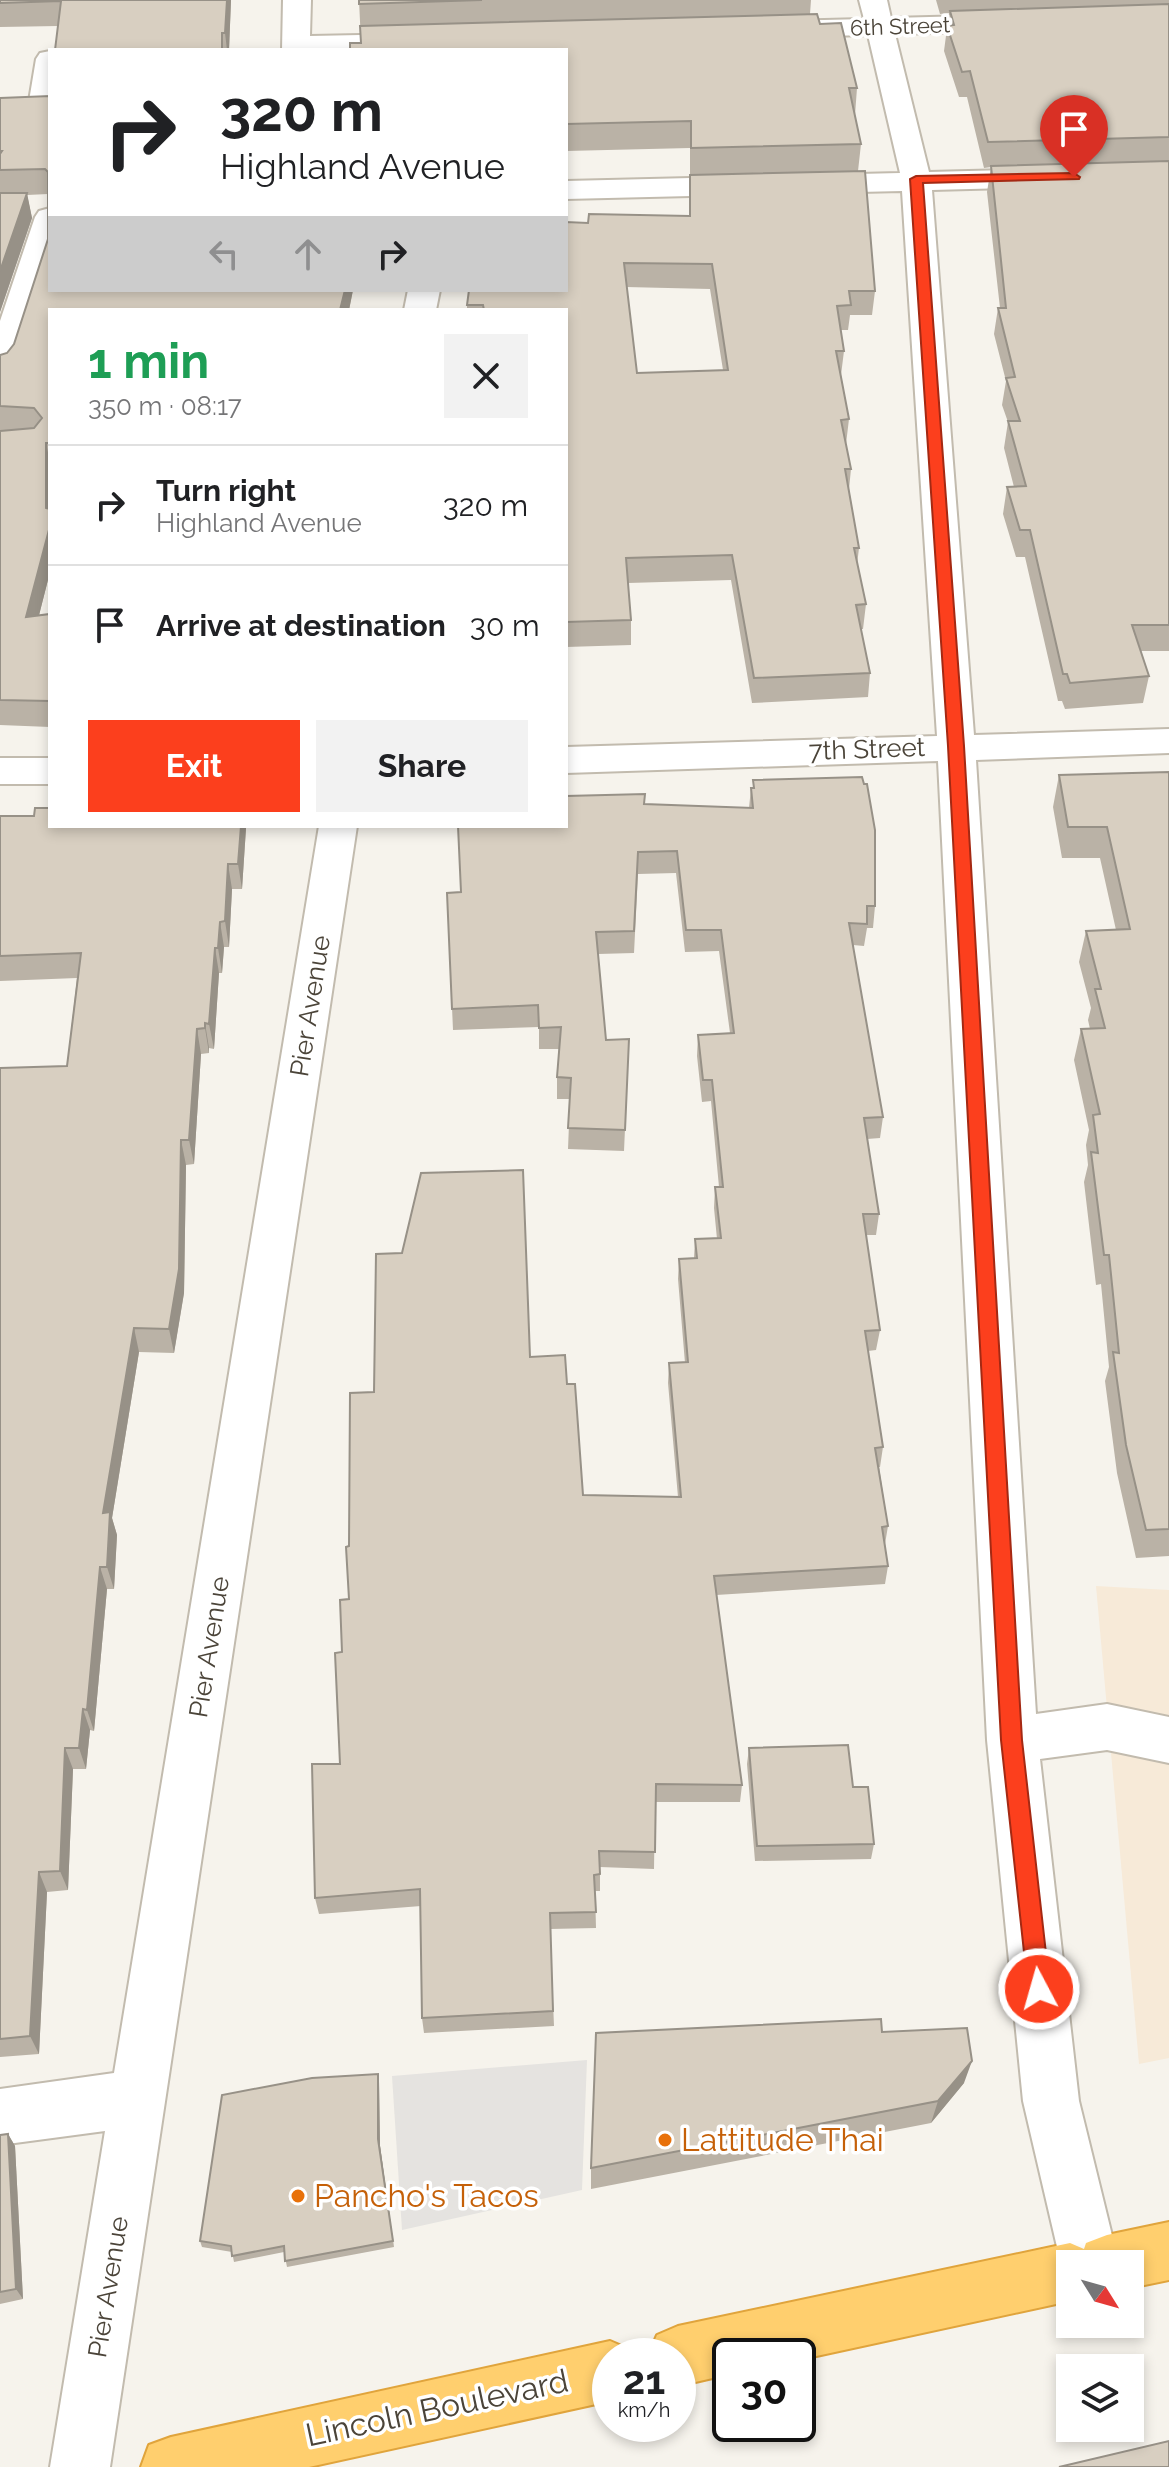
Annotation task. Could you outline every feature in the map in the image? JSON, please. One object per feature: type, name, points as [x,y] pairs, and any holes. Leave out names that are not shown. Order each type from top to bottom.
[{"type":"highway","points":[[1144,2256],[1169,2251]]},
{"type":"highway","points":[[696,2352],[1056,2275]]},
{"type":"highway","name":"Lincoln Boulevard","points":[[171,2467],[287,2453],[592,2376]]},
{"type":"street","points":[[297,0],[296,48],[445,41]]},
{"type":"street","points":[[877,13],[916,179],[956,746],[1012,1740],[1051,2101],[1087,2250]]},
{"type":"street","name":"6th Street","points":[[756,30],[877,13],[1032,22]]},
{"type":"street","points":[[48,73],[42,107],[48,108]]},
{"type":"street","points":[[568,190],[1169,175]]},
{"type":"street","points":[[0,369],[42,210]]},
{"type":"street","name":"7th Street","points":[[568,760],[1169,741]]},
{"type":"street","points":[[0,771],[48,771]]},
{"type":"street","name":"Pier Avenue","points":[[80,2467],[338,828]]},
{"type":"street","points":[[1012,1740],[1107,1727],[1169,1740]]},
{"type":"street","points":[[0,2117],[138,2098]]},
{"type":"shaded area","points":[[1096,1586],[1169,1590],[1169,2058],[1139,2064]]},
{"type":"shaded area","points":[[587,2060],[582,2190],[402,2230],[392,2076]]},
{"type":"building","points":[[0,0],[227,0],[222,48],[55,48],[61,1],[0,3]]},
{"type":"building","points":[[359,0],[482,0],[359,4]]},
{"type":"building","points":[[1169,4],[1169,137],[988,142],[970,71],[962,72],[947,26],[954,25],[950,11]]},
{"type":"building","points":[[817,14],[820,24],[841,23],[857,88],[849,88],[861,144],[691,148],[691,121],[568,124],[568,48],[350,48],[350,43],[361,43],[360,26]]},
{"type":"building","points":[[48,96],[48,172],[45,169],[0,170],[0,98]]},
{"type":"building","points":[[1169,161],[1169,625],[1132,625],[1149,676],[1070,683],[1067,674],[1063,674],[1030,530],[1020,530],[1007,487],[1026,486],[1008,421],[1020,421],[1006,378],[1015,377],[998,308],[1006,308],[991,166]]},
{"type":"building","points":[[865,171],[875,291],[849,291],[851,305],[837,306],[844,351],[836,351],[849,419],[841,420],[851,469],[845,469],[859,548],[854,548],[866,604],[856,605],[870,673],[754,678],[732,555],[626,558],[631,620],[568,622],[568,308],[484,308],[483,305],[467,305],[469,292],[568,292],[568,222],[588,223],[589,214],[690,216],[690,175]],"holes":[[[624,263],[712,264],[728,370],[637,373]]]},
{"type":"building","points":[[0,193],[27,193],[0,271]]},
{"type":"building","points":[[48,239],[48,292],[344,292],[340,308],[48,308],[48,534],[26,617],[48,614],[48,701],[0,700],[0,431],[34,428],[42,418],[34,408],[0,406],[0,355],[7,353],[14,344]]},
{"type":"building","points":[[1169,772],[1169,1529],[1146,1530],[1126,1445],[1113,1352],[1119,1353],[1109,1255],[1104,1255],[1091,1152],[1098,1153],[1093,1115],[1100,1114],[1081,1029],[1105,1028],[1095,989],[1101,989],[1086,931],[1130,929],[1107,827],[1068,827],[1059,775]]},
{"type":"building","points":[[862,777],[864,784],[867,784],[875,830],[875,906],[867,906],[867,924],[849,923],[883,1117],[864,1118],[879,1214],[863,1214],[880,1330],[865,1331],[883,1447],[875,1448],[888,1526],[882,1527],[888,1566],[714,1576],[742,1785],[656,1784],[655,1852],[599,1851],[600,1874],[594,1875],[596,1912],[550,1913],[553,2011],[422,2018],[420,1889],[315,1898],[312,1764],[340,1764],[335,1653],[342,1652],[340,1600],[349,1599],[346,1547],[349,1546],[350,1393],[374,1392],[376,1254],[402,1253],[421,1173],[523,1170],[530,1357],[565,1355],[567,1384],[575,1384],[583,1495],[681,1497],[669,1363],[688,1362],[679,1259],[697,1258],[695,1239],[721,1238],[715,1187],[723,1187],[712,1080],[703,1080],[698,1035],[734,1033],[721,930],[686,930],[677,851],[638,852],[634,931],[596,932],[606,1040],[629,1039],[625,1130],[568,1128],[571,1078],[557,1077],[561,1027],[539,1028],[538,1005],[452,1009],[447,893],[461,892],[458,828],[568,828],[568,796],[645,794],[644,804],[753,808],[753,780]]},
{"type":"building","points":[[35,808],[48,808],[48,828],[241,828],[238,864],[228,864],[225,921],[220,922],[218,948],[215,948],[209,1024],[205,1023],[205,1028],[197,1029],[189,1140],[181,1140],[179,1269],[169,1329],[134,1328],[103,1513],[110,1512],[107,1567],[100,1567],[87,1710],[83,1709],[79,1748],[65,1748],[60,1871],[39,1872],[30,2036],[0,2039],[0,1068],[67,1066],[81,953],[0,956],[0,816],[34,816]]},
{"type":"building","points":[[848,1745],[853,1787],[868,1787],[874,1844],[757,1846],[749,1748]]},
{"type":"building","points":[[881,2019],[882,2032],[967,2028],[972,2061],[938,2101],[591,2168],[596,2033]]},
{"type":"building","name":"Pancho's Tacos","points":[[378,2074],[378,2139],[393,2241],[285,2261],[284,2246],[232,2256],[231,2246],[200,2241],[222,2095],[312,2078]]},
{"type":"building","points":[[8,2134],[16,2289],[0,2292],[0,2135]]},
{"type":"building","points":[[1169,2441],[1169,2467],[1059,2467]]},
{"type":"place","name":"Lattitude Thai","points":[[665,2140]]},
{"type":"place","name":"Pancho's Tacos","points":[[298,2196]]},
{"type":"route","points":[[1039,1989],[1012,1740],[956,746],[916,179],[1074,177]]}]
